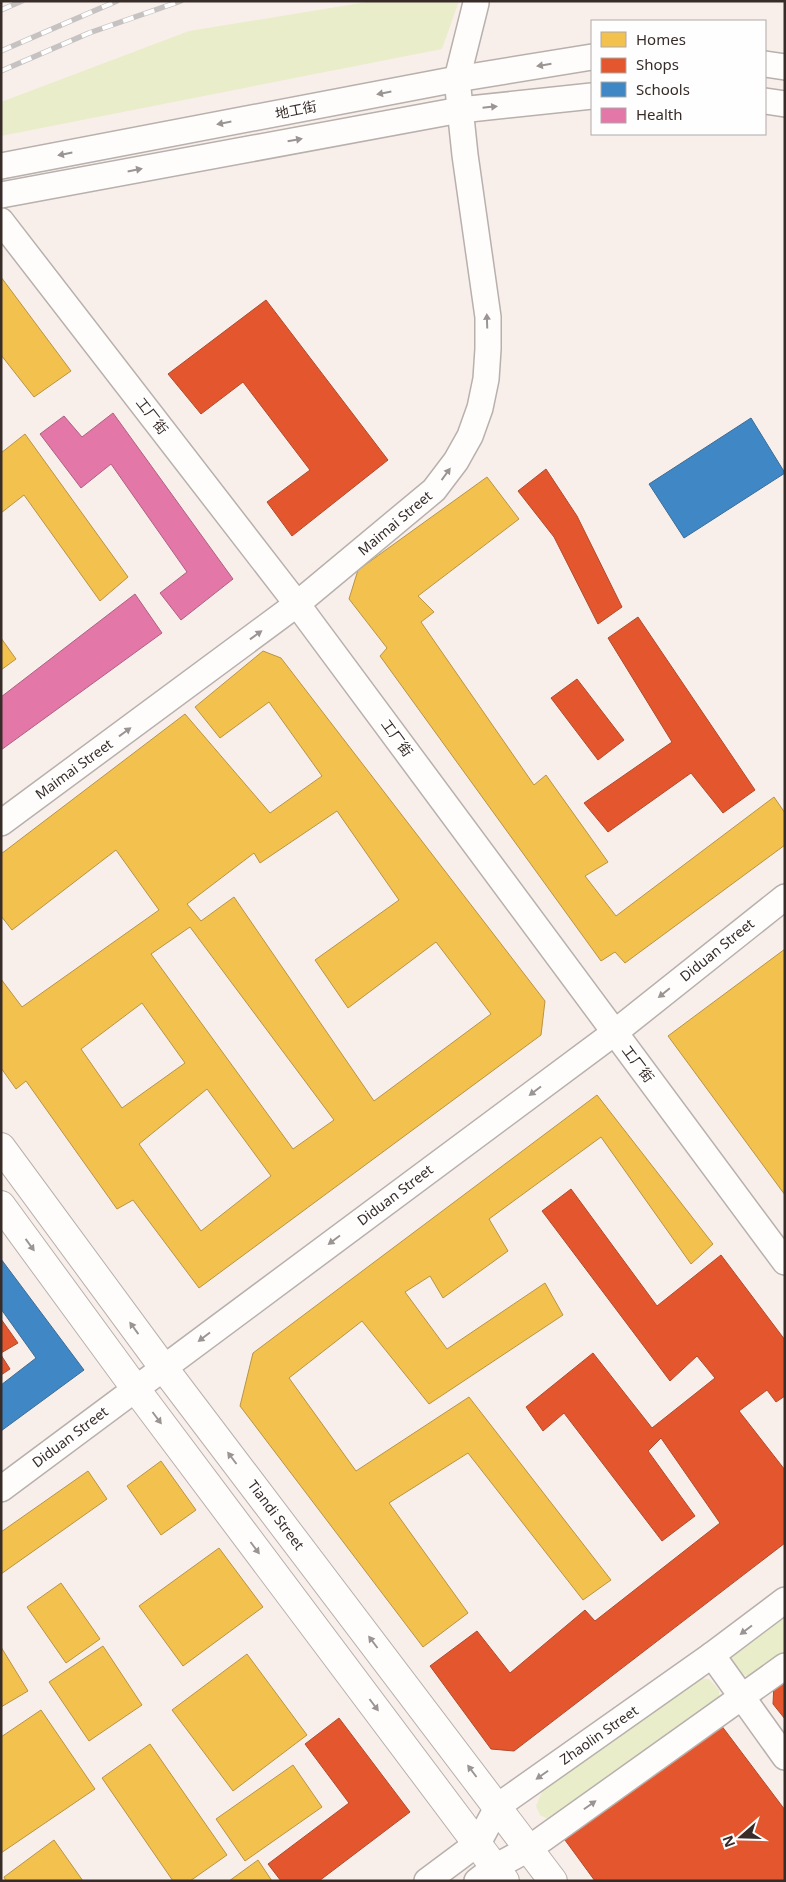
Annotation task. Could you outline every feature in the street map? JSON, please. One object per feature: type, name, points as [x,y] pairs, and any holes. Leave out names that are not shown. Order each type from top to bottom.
[{"type":"highway","name":"Tiandi Street","points":[[1,1147],[163,1367],[530,1848],[553,1881]]},
{"type":"highway","points":[[1,1205],[135,1388],[478,1843],[492,1876]]},
{"type":"main road","name":"Maimai Street","points":[[1,823],[297,604],[434,490],[456,461],[470,436],[480,408],[486,379],[488,316],[457,79],[476,3]]},
{"type":"main road","name":"地工街","points":[[1,166],[457,79],[591,57]]},
{"type":"main road","points":[[766,64],[785,68]]},
{"type":"main road","points":[[1,195],[460,110],[591,96]]},
{"type":"main road","points":[[766,101],[785,104]]},
{"type":"main road","name":"工厂街","points":[[1,221],[297,604],[785,1262]]},
{"type":"main road","name":"Diduan Street","points":[[1,1489],[614,1033],[783,899]]},
{"type":"main road","name":"Zhaolin Street","points":[[427,1881],[478,1843],[498,1806],[712,1655],[785,1600]]},
{"type":"main road","points":[[712,1655],[785,1757]]},
{"type":"main road","points":[[492,1876],[785,1666]]},
{"type":"green space","points":[[373,1],[459,1],[442,49],[1,136],[1,102],[189,31]]},
{"type":"green space","points":[[785,1611],[785,1656],[751,1676],[741,1675],[730,1657]]},
{"type":"green space","points":[[694,1678],[709,1679],[719,1690],[719,1698],[550,1820],[540,1815],[536,1806],[544,1787]]},
{"type":"building: Homes","points":[[1,277],[71,371],[34,397],[1,355]]},
{"type":"building: Homes","points":[[25,434],[128,577],[100,601],[24,495],[1,513],[1,453]]},
{"type":"building: Homes","points":[[487,477],[519,519],[418,596],[434,612],[421,622],[534,785],[546,775],[608,862],[585,876],[616,916],[774,797],[785,813],[785,845],[625,963],[615,952],[601,961],[380,656],[387,648],[349,599],[358,570]]},
{"type":"building: Homes","points":[[1,638],[16,659],[1,670]]},
{"type":"building: Homes","points":[[263,651],[281,658],[545,1001],[541,1035],[199,1288],[133,1200],[117,1209],[26,1081],[16,1089],[1,1068],[1,979],[22,1007],[159,910],[116,850],[12,930],[1,916],[1,854],[185,714],[270,813],[322,776],[269,702],[220,738],[195,707]],"holes":[[[337,811],[399,900],[315,960],[348,1008],[436,942],[491,1014],[374,1101],[234,897],[201,921],[187,904],[254,853],[260,863]],[[190,927],[334,1120],[293,1149],[151,954]],[[142,1003],[185,1063],[122,1108],[81,1049]],[[207,1089],[271,1176],[201,1231],[139,1144]]]},
{"type":"building: Homes","points":[[785,949],[785,1195],[668,1036]]},
{"type":"building: Homes","points":[[597,1095],[713,1244],[691,1264],[601,1137],[489,1219],[508,1251],[443,1298],[430,1276],[405,1292],[447,1349],[545,1283],[563,1315],[429,1404],[362,1321],[289,1378],[356,1471],[469,1397],[611,1580],[583,1600],[468,1453],[389,1503],[468,1613],[423,1647],[240,1406],[253,1353]]},
{"type":"building: Homes","points":[[161,1461],[196,1510],[161,1535],[127,1486]]},
{"type":"building: Homes","points":[[88,1471],[107,1499],[1,1574],[1,1532]]},
{"type":"building: Homes","points":[[219,1548],[263,1607],[183,1666],[139,1606]]},
{"type":"building: Homes","points":[[61,1583],[100,1639],[66,1663],[27,1607]]},
{"type":"building: Homes","points":[[103,1646],[142,1705],[89,1741],[49,1682]]},
{"type":"building: Homes","points":[[1,1647],[28,1691],[1,1707]]},
{"type":"building: Homes","points":[[247,1654],[307,1735],[233,1791],[172,1710]]},
{"type":"building: Homes","points":[[41,1710],[95,1789],[1,1853],[1,1737]]},
{"type":"building: Homes","points":[[150,1744],[227,1855],[190,1881],[173,1881],[102,1778]]},
{"type":"building: Homes","points":[[293,1765],[322,1807],[245,1861],[216,1819]]},
{"type":"building: Homes","points":[[54,1840],[83,1881],[6,1881],[4,1877]]},
{"type":"building: Homes","points":[[258,1860],[272,1881],[229,1881]]},
{"type":"building: Shops","points":[[266,300],[388,460],[292,536],[267,502],[310,470],[243,382],[201,414],[168,374]]},
{"type":"building: Shops","points":[[546,469],[577,516],[622,607],[598,624],[554,537],[518,491]]},
{"type":"building: Shops","points":[[638,617],[755,790],[723,813],[691,773],[608,832],[584,803],[672,742],[608,638]]},
{"type":"building: Shops","points":[[577,679],[624,740],[598,760],[551,698]]},
{"type":"building: Shops","points":[[571,1189],[657,1306],[721,1255],[785,1340],[785,1396],[776,1402],[767,1390],[739,1411],[785,1470],[785,1543],[514,1751],[491,1749],[430,1666],[477,1631],[510,1673],[585,1610],[595,1621],[720,1523],[661,1438],[648,1451],[695,1516],[662,1541],[564,1413],[543,1431],[526,1407],[593,1353],[652,1428],[715,1378],[697,1356],[670,1381],[542,1211]]},
{"type":"building: Shops","points":[[1,1319],[18,1343],[1,1353]]},
{"type":"building: Shops","points":[[1,1355],[10,1369],[1,1375]]},
{"type":"building: Shops","points":[[785,1674],[785,1719],[773,1704],[774,1682]]},
{"type":"building: Shops","points":[[339,1718],[410,1812],[319,1881],[281,1881],[268,1864],[349,1803],[305,1744]]},
{"type":"building: Shops","points":[[721,1725],[785,1810],[785,1881],[595,1881],[565,1840]]},
{"type":"building: Schools","points":[[751,418],[785,473],[684,538],[649,484]]},
{"type":"building: Schools","points":[[1,1259],[84,1370],[1,1431],[1,1385],[36,1358],[1,1309]]},
{"type":"building: Health","points":[[113,413],[233,579],[181,620],[160,593],[187,572],[111,464],[81,488],[40,434],[64,416],[82,437]]},
{"type":"building: Health","points":[[135,594],[162,633],[1,750],[1,697]]},
{"type":"railway","points":[[1,10],[22,1]]},
{"type":"railway","points":[[1,51],[117,1]]},
{"type":"railway","points":[[1,71],[89,33],[181,1]]}]
